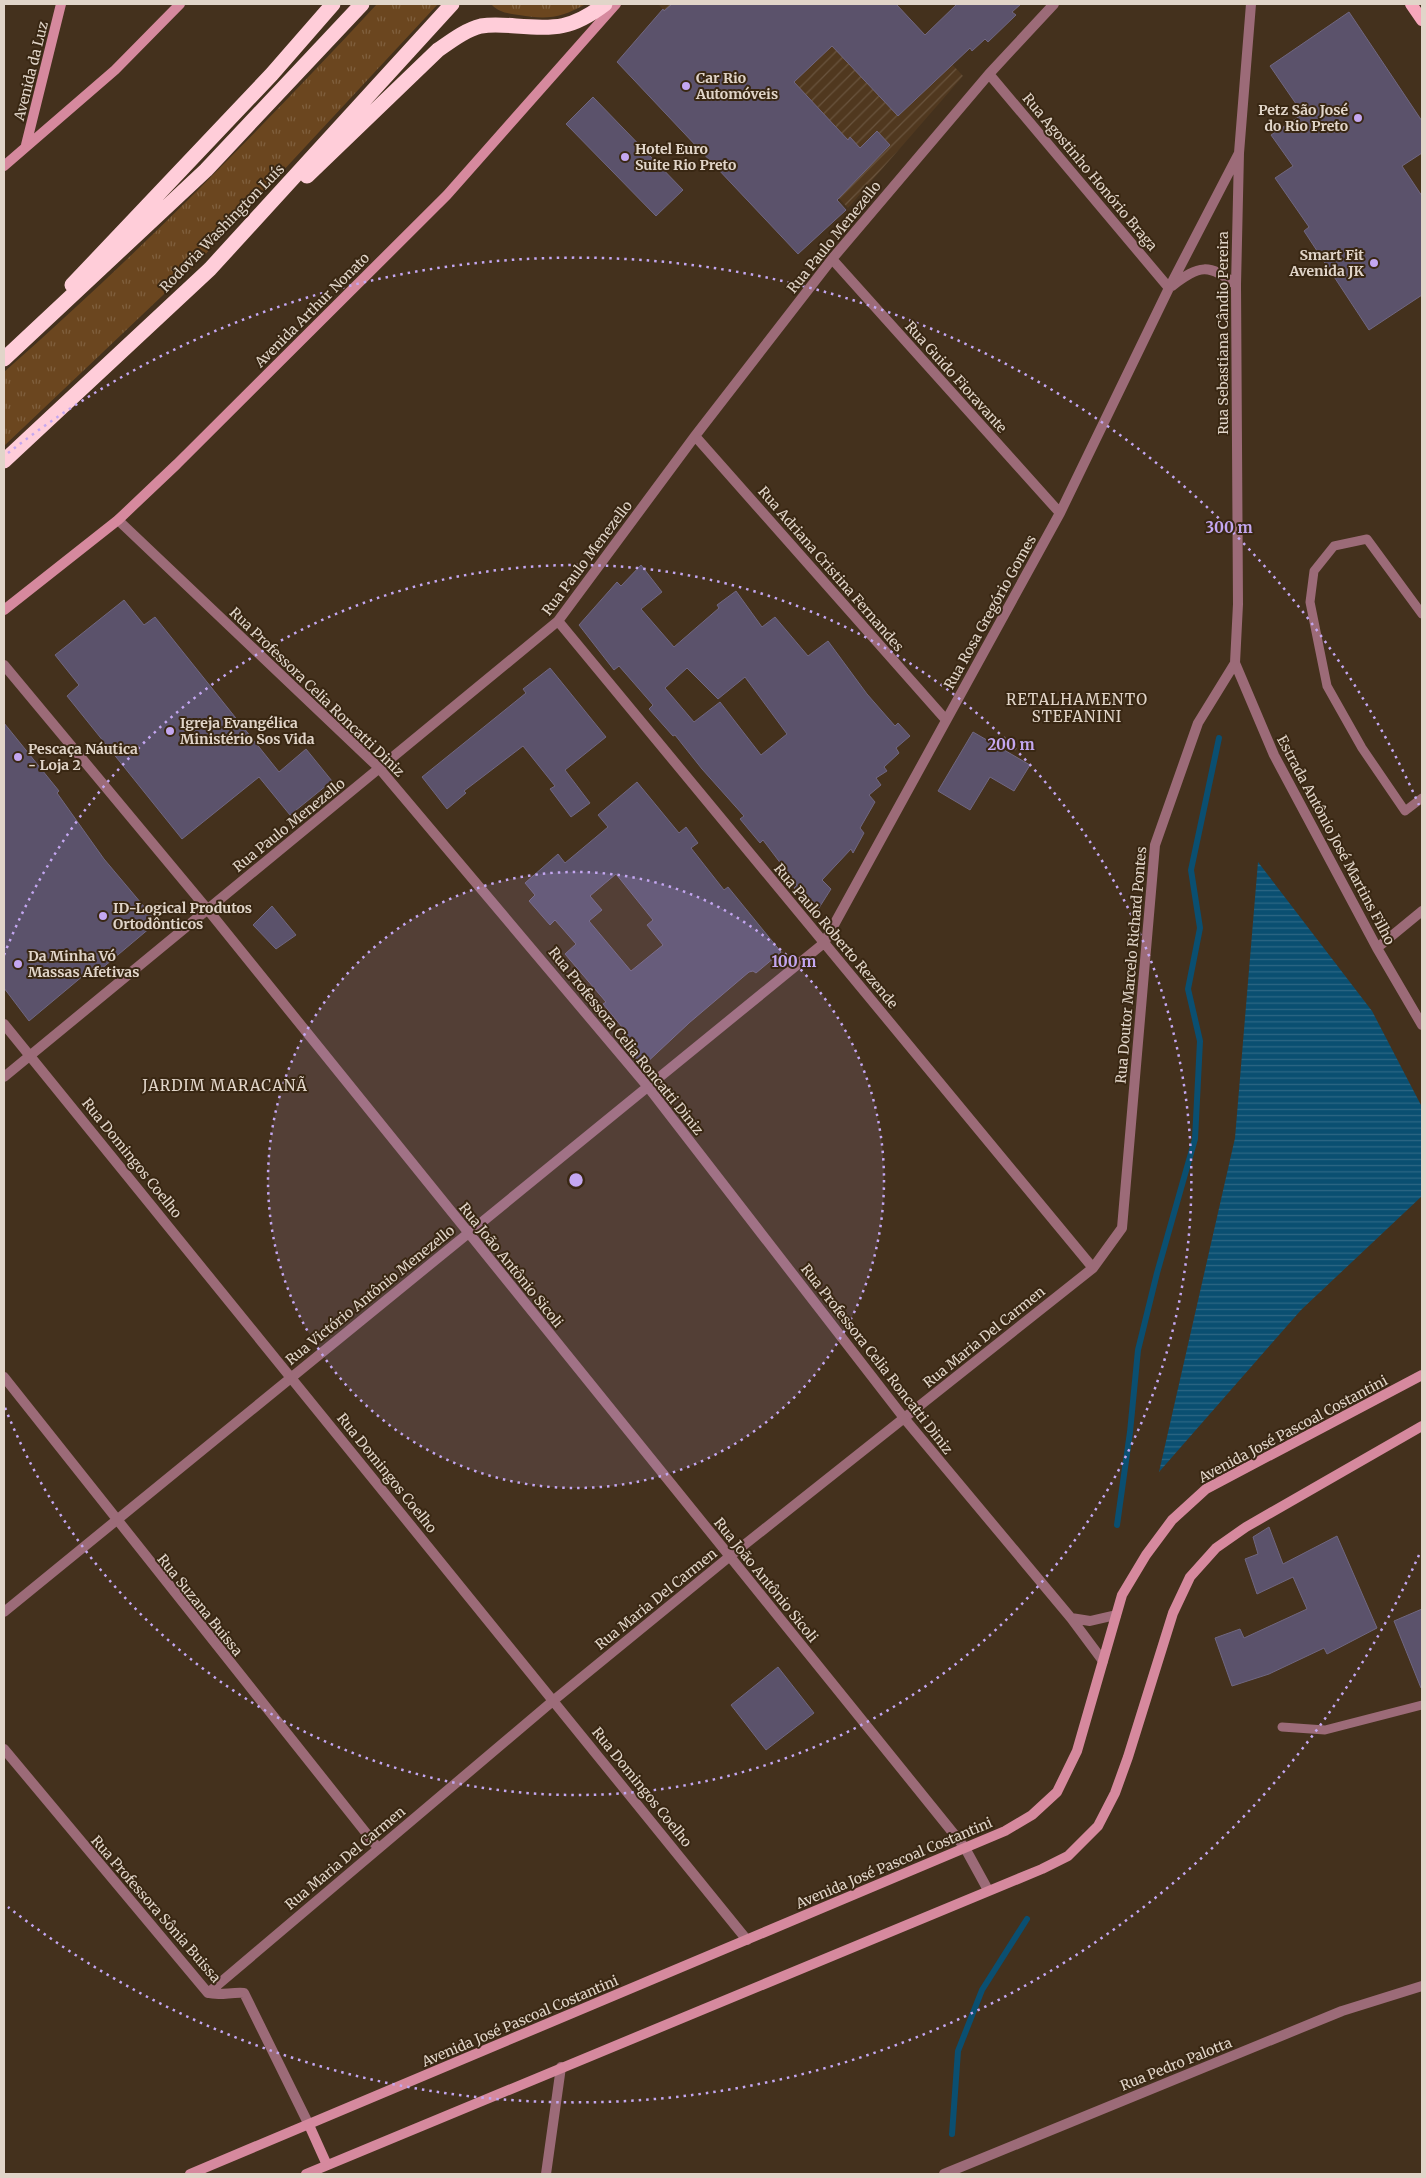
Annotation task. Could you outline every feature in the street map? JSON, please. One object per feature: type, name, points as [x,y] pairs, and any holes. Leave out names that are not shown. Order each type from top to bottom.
[{"type":"highway","points":[[7,356],[112,240],[272,74],[333,4]]},
{"type":"highway","points":[[7,356],[206,170],[362,4]]},
{"type":"highway","name":"Rodovia Washington Luís","points":[[4,461],[210,269],[452,4]]},
{"type":"highway","points":[[210,269],[438,50],[461,34],[481,26],[498,25],[540,28],[568,26],[588,17],[605,4]]},
{"type":"main road","name":"Avenida da Luz","points":[[26,145],[61,4]]},
{"type":"main road","points":[[4,166],[115,70],[180,4]]},
{"type":"main road","name":"Avenida Arthur Nonato","points":[[4,610],[118,520],[184,457],[447,195],[616,4]]},
{"type":"main road","points":[[1412,4],[1422,20]]},
{"type":"main road","name":"Avenida José Pascoal Costantini","points":[[190,2174],[1005,1831],[1032,1815],[1057,1792],[1077,1750],[1122,1595],[1146,1554],[1172,1520],[1206,1489],[1422,1375]]},
{"type":"main road","points":[[306,2174],[1042,1869],[1068,1856],[1098,1826],[1115,1793],[1128,1758],[1173,1613],[1190,1577],[1216,1548],[1246,1527],[1422,1426]]},
{"type":"main road","points":[[309,2125],[327,2165]]},
{"type":"street","name":"Rua Paulo Menezello","points":[[4,1077],[558,621],[695,436],[832,259],[989,74],[1054,4]]},
{"type":"street","name":"Rua Sebastiana Cândio Pereira","points":[[1235,663],[1238,604],[1236,285],[1239,153],[1251,4]]},
{"type":"street","name":"Rua Agostinho Honório Braga","points":[[989,74],[1169,288]]},
{"type":"street","name":"Rua Rosa Gregório Gomes","points":[[824,943],[1060,513],[1169,288],[1239,153]]},
{"type":"street","name":"Rua Guido Fioravante","points":[[832,259],[1060,513]]},
{"type":"street","name":"Rua Rosa Gregório Gomes","points":[[1169,288],[1189,273],[1207,269],[1220,272],[1236,285]]},
{"type":"street","name":"Rua Adriana Cristina Fernandes","points":[[695,436],[946,720]]},
{"type":"street","name":"Rua Professora Celia Roncatti Diniz","points":[[118,520],[379,768],[648,1087],[904,1418],[1071,1618],[1103,1661]]},
{"type":"street","name":"Rua Paulo Roberto Rezende","points":[[558,621],[1093,1268]]},
{"type":"street","name":"Estrada Antônio José Martins Filho","points":[[1235,663],[1274,755],[1377,948],[1422,1025]]},
{"type":"street","name":"Rua Doutor Marcelo Richard Pontes","points":[[1122,1228],[1155,845],[1198,723],[1235,663]]},
{"type":"street","name":"Rua João Antônio Sicoli","points":[[4,665],[208,910],[965,1848],[988,1890]]},
{"type":"street","points":[[1377,948],[1422,911]]},
{"type":"street","name":"Rua Victório Antônio Menezello","points":[[4,1612],[824,943]]},
{"type":"street","name":"Rua Domingos Coelho","points":[[4,1024],[747,1940]]},
{"type":"street","name":"Rua Maria Del Carmen","points":[[208,1994],[554,1700],[729,1557],[1093,1268],[1122,1228]]},
{"type":"street","name":"Rua Suzana Buissa","points":[[4,1377],[116,1521],[378,1848]]},
{"type":"street","points":[[1071,1618],[1090,1621],[1116,1615]]},
{"type":"street","name":"Rua Professora Sônia Buissa","points":[[4,1749],[208,1994],[244,1993],[309,2125]]},
{"type":"street","name":"Rua Pedro Palotta","points":[[944,2174],[1342,2011],[1422,1986]]},
{"type":"street","points":[[546,2174],[561,2068]]},
{"type":"lane","points":[[1422,614],[1367,539],[1334,546],[1314,571],[1310,602],[1327,686],[1362,748],[1404,811],[1422,798]]},
{"type":"lane","points":[[1282,1727],[1325,1730],[1422,1705]]},
{"type":"shaded area","points":[[658,4],[896,4],[963,76],[848,208]]},
{"type":"green space","points":[[377,4],[438,4],[201,259],[4,446],[4,372],[101,284],[195,193]]},
{"type":"green space","points":[[491,4],[586,4],[554,17],[529,17],[500,11]]},
{"type":"water","points":[[1258,862],[1372,1011],[1422,1107],[1422,1196],[1301,1310],[1159,1472],[1235,1138]]},
{"type":"building","points":[[672,4],[896,4],[925,35],[957,4],[1021,4],[1012,12],[1016,15],[988,42],[985,39],[972,51],[970,48],[898,116],[832,46],[794,82],[848,140],[850,137],[860,148],[877,131],[890,145],[837,200],[846,210],[798,254],[617,62],[663,9],[664,11]]},
{"type":"building","name":"Petz São José do Rio Preto","points":[[1349,12],[1422,121],[1422,153],[1402,166],[1422,196],[1422,295],[1369,330],[1304,231],[1309,227],[1275,178],[1293,166],[1271,135],[1303,114],[1270,66]]},
{"type":"building","name":"Hotel Euro Suite Rio Preto","points":[[593,97],[683,190],[656,216],[566,124]]},
{"type":"building","points":[[641,565],[662,592],[641,609],[674,647],[719,608],[717,605],[736,591],[762,627],[775,617],[808,656],[828,641],[867,694],[895,726],[898,723],[910,736],[896,748],[899,753],[884,767],[887,771],[876,778],[881,785],[869,795],[875,802],[860,828],[864,833],[853,853],[851,849],[822,880],[831,889],[817,911],[794,888],[797,885],[763,840],[760,843],[740,819],[744,816],[675,735],[673,736],[649,709],[653,705],[619,666],[614,670],[579,625],[617,582],[621,586]],"holes":[[[687,668],[718,699],[745,677],[787,734],[761,755],[720,702],[694,722],[665,688]]]},
{"type":"building","name":"Igreja Evangélica Ministério Sos Vida","points":[[124,600],[144,625],[155,617],[279,772],[306,749],[332,781],[290,815],[259,777],[182,839],[67,696],[79,685],[55,655]]},
{"type":"building","points":[[550,668],[606,737],[565,770],[590,803],[571,817],[550,789],[555,786],[523,746],[464,791],[466,793],[447,809],[422,777],[526,693],[523,689]]},
{"type":"building","points":[[4,723],[59,791],[57,793],[104,859],[157,922],[100,970],[96,965],[29,1021],[4,988]]},
{"type":"building","points":[[973,732],[1030,765],[1014,791],[990,777],[970,810],[938,791]]},
{"type":"building","points":[[637,782],[679,833],[686,827],[698,843],[691,848],[724,890],[728,887],[781,952],[756,973],[753,971],[749,972],[689,1023],[642,1067],[619,1040],[627,1033],[603,1004],[606,1002],[565,954],[576,944],[555,920],[550,925],[529,901],[535,895],[525,883],[558,854],[565,863],[608,827],[598,815]],"holes":[[[616,874],[653,920],[647,925],[663,945],[631,971],[589,921],[602,910],[590,896]]]},
{"type":"building","points":[[272,906],[296,935],[276,949],[253,925]]},
{"type":"building","points":[[1269,1527],[1283,1564],[1337,1536],[1377,1628],[1327,1654],[1324,1648],[1269,1674],[1232,1686],[1215,1638],[1240,1629],[1244,1638],[1307,1609],[1293,1577],[1257,1594],[1245,1559],[1258,1554],[1253,1537]]},
{"type":"building","points":[[1422,1609],[1422,1688],[1421,1688],[1394,1621]]},
{"type":"building","points":[[778,1667],[814,1713],[766,1750],[731,1705]]},
{"type":"waterway","points":[[1117,1525],[1130,1432],[1138,1350],[1157,1273],[1195,1139],[1200,1041],[1188,989],[1200,928],[1191,870],[1219,738]]},
{"type":"waterway","points":[[952,2134],[958,2051],[982,1990],[1027,1919]]},
{"type":"place","name":"Car Rio Automóveis","points":[[686,86]]},
{"type":"place","name":"Petz São José do Rio Preto","points":[[1358,118]]},
{"type":"place","name":"Hotel Euro Suite Rio Preto","points":[[625,157]]},
{"type":"place","name":"Smart Fit Avenida JK","points":[[1374,263]]},
{"type":"place","name":"Igreja Evangélica Ministério Sos Vida","points":[[170,731]]},
{"type":"place","name":"Pescaça Náutica - Loja 2","points":[[18,757]]},
{"type":"place","name":"ID-Logical Produtos Ortodônticos","points":[[103,916]]},
{"type":"place","name":"Da Minha Vó Massas Afetivas","points":[[18,964]]},
{"type":"district","name":"RETALHAMENTO STEFANINI","points":[[1077,708]]},
{"type":"district","name":"JARDIM MARACANÃ","points":[[225,1086]]}]
